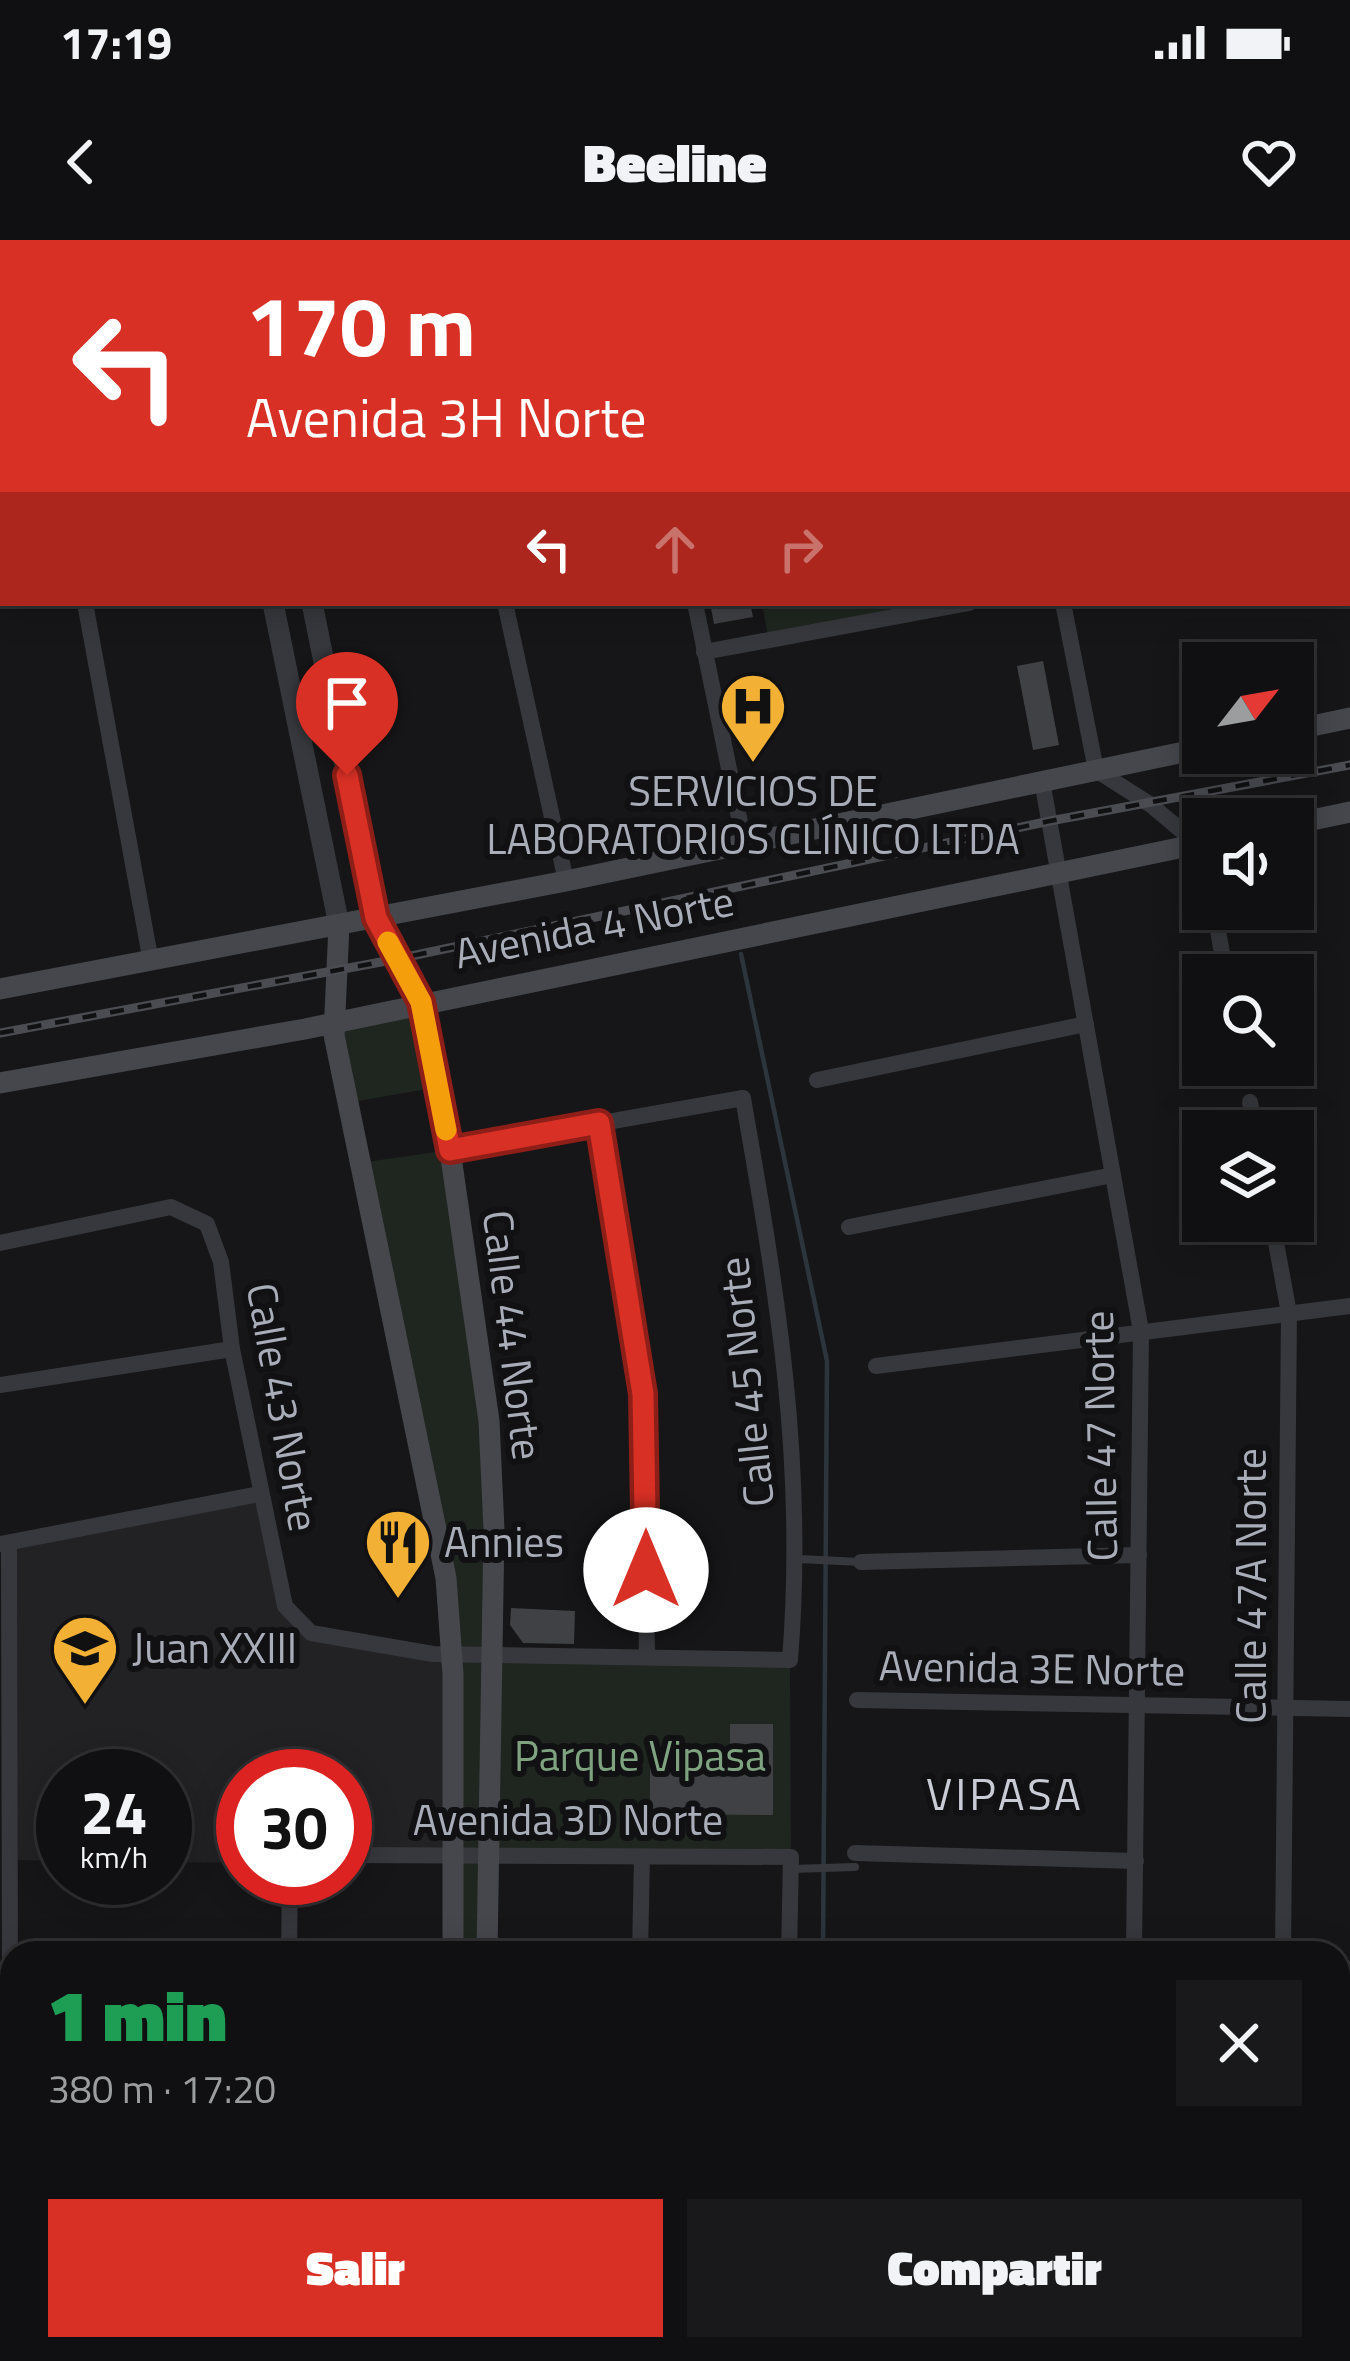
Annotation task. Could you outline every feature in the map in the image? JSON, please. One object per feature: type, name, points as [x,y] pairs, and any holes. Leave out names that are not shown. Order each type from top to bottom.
[{"type":"main road","points":[[1314,726],[1350,718]]},
{"type":"main road","name":"Avenida 4 Norte","points":[[0,989],[566,881],[1182,752]]},
{"type":"main road","points":[[1314,820],[1350,812]]},
{"type":"main road","name":"Avenida 4 Norte","points":[[0,1083],[334,1023],[1182,849]]},
{"type":"main road","name":"Calle 44 Norte","points":[[376,918],[421,1002],[450,1150],[489,1421],[494,1530],[487,1941]]},
{"type":"main road","points":[[339,925],[334,1023],[446,1579],[452,1654],[453,1941]]},
{"type":"street","points":[[86,606],[151,962]]},
{"type":"street","points":[[274,606],[339,925]]},
{"type":"street","name":"Calle 44 Norte","points":[[314,606],[376,918]]},
{"type":"street","points":[[506,606],[566,881]]},
{"type":"street","points":[[696,606],[744,842]]},
{"type":"street","points":[[704,652],[882,611],[936,606]]},
{"type":"street","points":[[1064,606],[1096,770],[1182,830]]},
{"type":"street","name":"Calle 47 Norte","points":[[1042,781],[1141,1331],[1135,1941]]},
{"type":"street","points":[[817,1080],[1086,1024]]},
{"type":"street","name":"Calle 45 Norte","points":[[599,1123],[743,1098],[785,1351],[798,1559],[790,1660],[646,1656]]},
{"type":"street","points":[[1250,1102],[1251,1110]]},
{"type":"street","points":[[450,1150],[599,1123],[643,1394],[646,1656],[452,1654]]},
{"type":"street","points":[[850,1226],[1113,1175]]},
{"type":"street","name":"Calle 43 Norte","points":[[0,1243],[171,1207],[207,1224],[221,1262],[232,1349],[284,1606],[311,1633],[452,1654]]},
{"type":"street","name":"Calle 47A Norte","points":[[1276,1242],[1289,1313],[1283,1941]]},
{"type":"street","points":[[876,1366],[1350,1306]]},
{"type":"street","points":[[0,1385],[232,1349]]},
{"type":"street","points":[[7,1941],[4,1543],[259,1494]]},
{"type":"street","points":[[855,1562],[1138,1556]]},
{"type":"street","name":"Avenida 3E Norte","points":[[857,1700],[1350,1709]]},
{"type":"street","name":"Avenida 3D Norte","points":[[372,1855],[642,1856],[797,1864]]},
{"type":"street","points":[[640,1941],[642,1856]]},
{"type":"street","points":[[855,1860],[1136,1861]]},
{"type":"street","points":[[790,1941],[797,1864]]},
{"type":"street","points":[[289,1941],[290,1905]]},
{"type":"lane","points":[[798,1559],[855,1562]]},
{"type":"lane","points":[[797,1864],[832,1867],[855,1860]]},
{"type":"shaded area","points":[[259,1494],[297,1622],[453,1654],[456,1856],[372,1855],[372,1749],[216,1749],[216,1863],[192,1862],[192,1749],[36,1749],[36,1860],[13,1860],[9,1543]]},
{"type":"green space","points":[[763,606],[918,606],[768,636]]},
{"type":"green space","points":[[421,1002],[438,1087],[347,1103],[334,1035]]},
{"type":"green space","name":"Parque Vipasa","points":[[450,1150],[489,1421],[489,1655],[790,1660],[791,1857],[491,1856],[487,1941],[453,1941],[453,1674],[359,1163]]},
{"type":"building","points":[[711,606],[751,606],[753,617],[714,624]]},
{"type":"building","points":[[1043,661],[1059,745],[1033,750],[1017,666]]},
{"type":"building","points":[[511,1608],[575,1611],[574,1644],[523,1643],[510,1625]]},
{"type":"building","points":[[730,1724],[773,1724],[773,1815],[650,1814],[650,1758],[730,1759]]},
{"type":"waterway","points":[[741,954],[827,1361],[823,1941]]},
{"type":"railway","points":[[0,1033],[397,959],[1050,821],[1350,765]]},
{"type":"slow traffic","points":[[388,942],[421,1002],[446,1130]]},
{"type":"place","name":"SERVICIOS DE LABORATORIOS CLÍNICO LTDA","points":[[753,765]]},
{"type":"place","name":"Annies","points":[[398,1601]]},
{"type":"place","name":"Juan XXIII","points":[[85,1707]]},
{"type":"district","name":"VIPASA","points":[[1005,1794]]},
{"type":"route","points":[[347,775],[376,918],[421,1002],[450,1150],[599,1123],[643,1394],[646,1570]]}]
